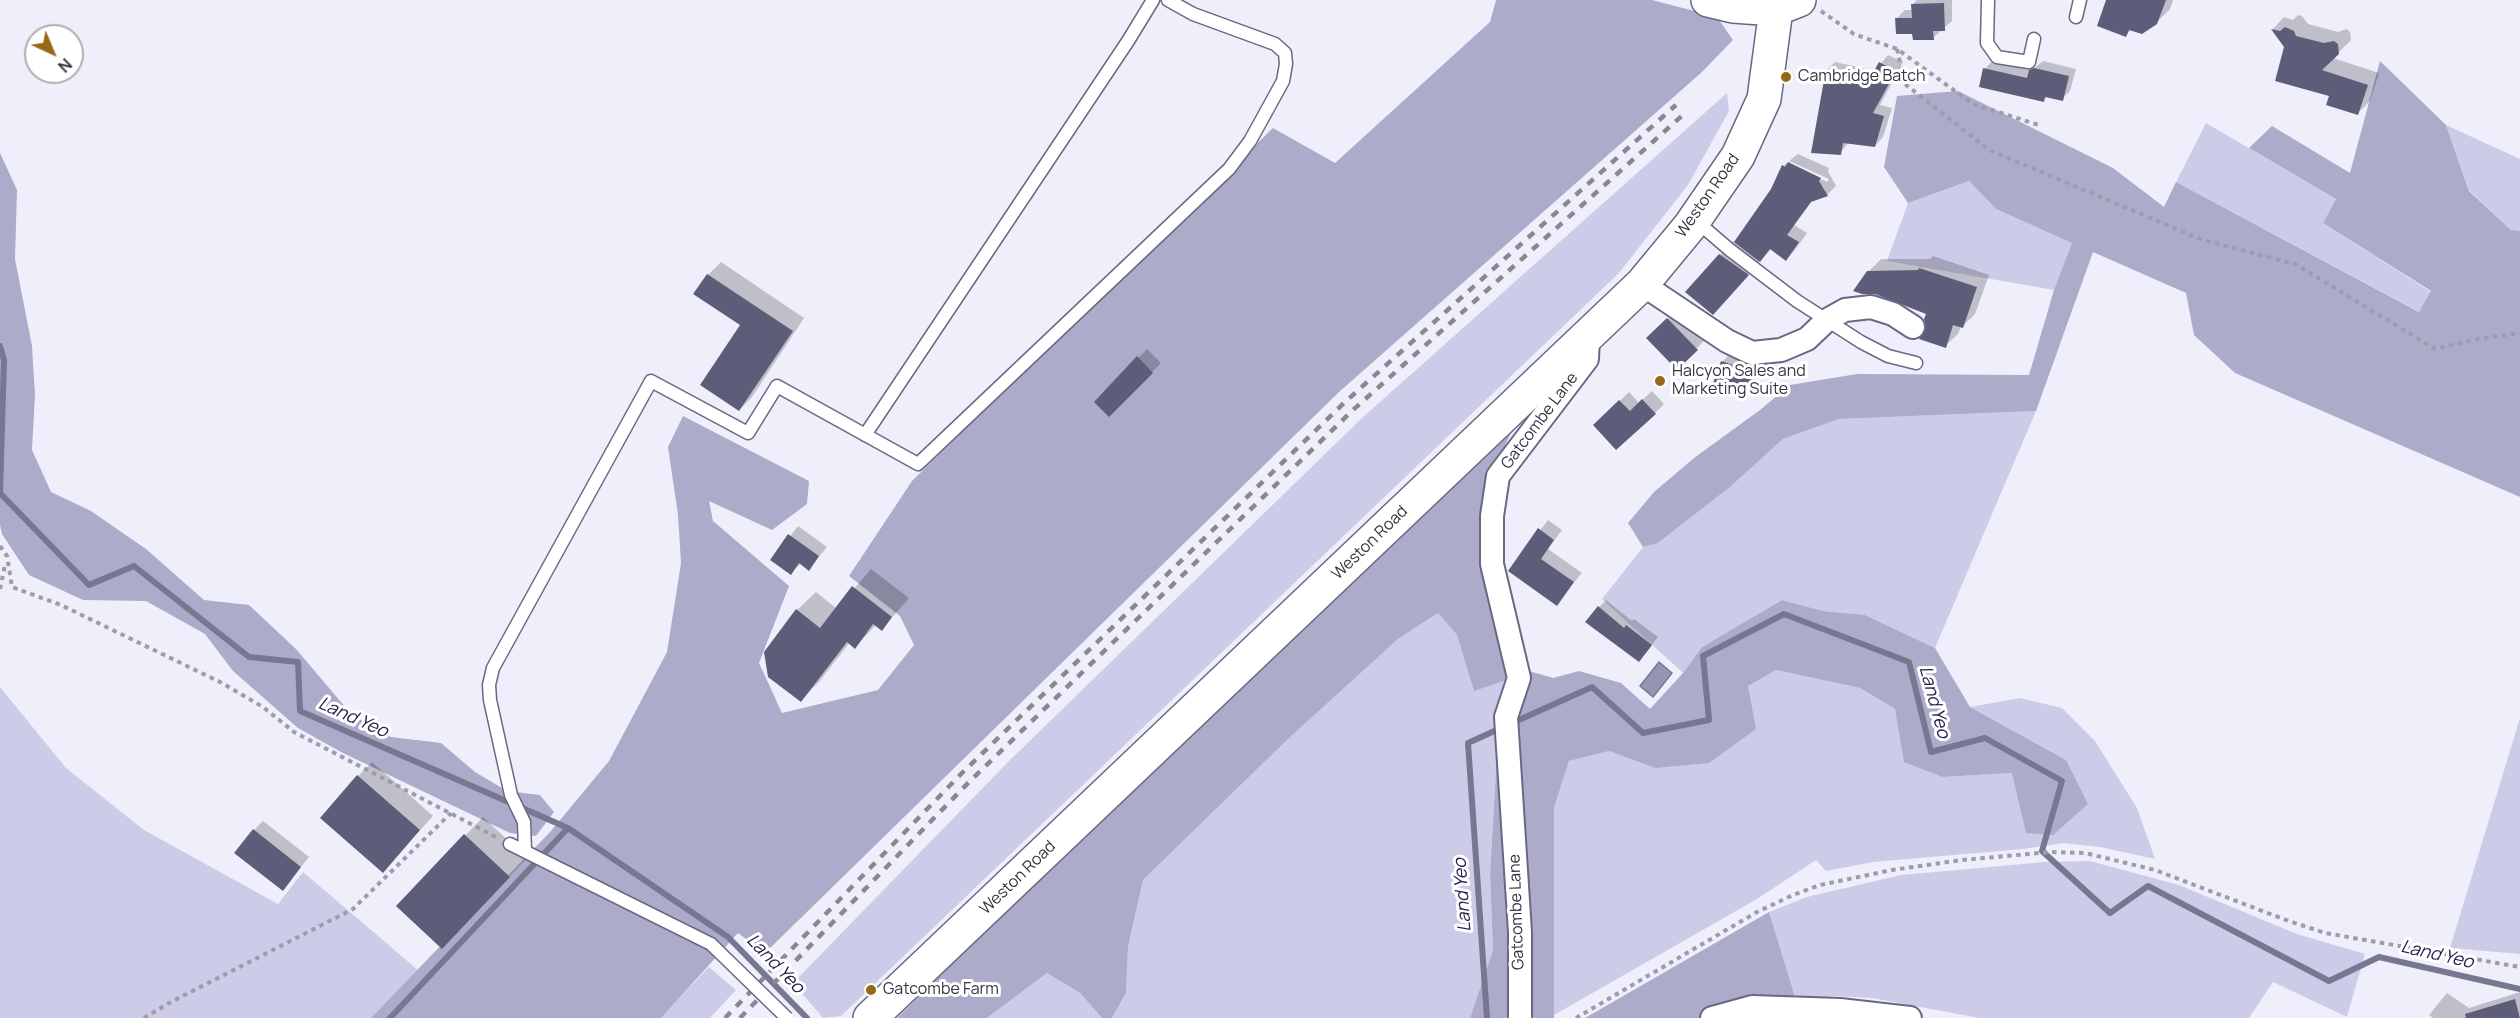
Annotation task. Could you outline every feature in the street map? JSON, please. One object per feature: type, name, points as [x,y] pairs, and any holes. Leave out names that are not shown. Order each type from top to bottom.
[{"type":"street","points":[[1708,0],[1733,6],[1797,5]]},
{"type":"street","name":"Weston Road","points":[[870,1018],[1642,284],[1694,219],[1738,156],[1764,99],[1769,72],[1797,5]]},
{"type":"street","points":[[1642,284],[1727,341],[1752,353],[1781,350],[1807,339],[1827,320],[1845,310],[1871,307],[1893,314],[1913,327]]},
{"type":"street","name":"Gatcombe Lane","points":[[1520,1018],[1520,932],[1506,726],[1519,678],[1492,564],[1492,516],[1498,476],[1587,359],[1588,336]]},
{"type":"street","points":[[1712,1018],[1752,1007],[1840,1010],[1910,1018]]},
{"type":"lane","points":[[865,435],[1153,0]]},
{"type":"lane","points":[[525,851],[524,822],[512,795],[490,700],[489,685],[493,668],[651,381],[748,433],[777,386],[918,464],[1229,169],[1250,141],[1284,81],[1285,52],[1275,44],[1193,14],[1168,0]]},
{"type":"lane","points":[[1988,0],[1987,43],[1997,57],[2029,62],[2034,39]]},
{"type":"lane","points":[[2076,17],[2080,0]]},
{"type":"lane","points":[[1694,219],[1730,250],[1827,320],[1888,356],[1916,363]]},
{"type":"lane","points":[[510,844],[711,944],[787,1018]]},
{"type":"path","points":[[1797,5],[1854,34],[1897,49],[1973,104],[2042,126]]},
{"type":"path","points":[[1897,49],[1905,84],[1989,150],[2200,239],[2295,264],[2435,349],[2477,339],[2520,333]]},
{"type":"path","points":[[0,546],[7,556],[0,588]]},
{"type":"path","points":[[6,561],[12,587],[61,605],[220,682],[263,707],[294,732],[510,844]]},
{"type":"path","points":[[144,1018],[353,909],[451,813]]},
{"type":"path","points":[[1576,1018],[1757,912],[1820,885],[1892,870],[1962,860],[2036,854],[2085,853],[2155,870],[2325,933],[2520,967]]},
{"type":"shaded area","points":[[1496,0],[1652,0],[1717,17],[1733,40],[1702,72],[1339,392],[765,953],[738,933],[661,1018],[371,1018],[551,831],[609,761],[667,652],[681,563],[678,515],[668,447],[683,416],[809,481],[807,504],[772,530],[709,501],[713,521],[789,586],[759,663],[782,713],[878,690],[914,645],[900,616],[849,576],[912,481],[1273,128],[1335,163],[1490,22]]},
{"type":"shaded area","points":[[2380,61],[2446,125],[2469,191],[2511,230],[2520,231],[2520,497],[2235,373],[2194,335],[2186,293],[2093,252],[2036,411],[1839,419],[1783,439],[1730,487],[1658,543],[1643,547],[1628,523],[1654,492],[1694,458],[1790,385],[1857,374],[2029,375],[2054,290],[2072,243],[1996,209],[1969,181],[1908,203],[1884,167],[1897,96],[1958,91],[2113,168],[2164,207],[2176,182],[2419,312],[2431,291],[2323,223],[2336,199],[2249,148],[2272,126],[2350,173]]},
{"type":"shaded area","points":[[1727,93],[1729,111],[1688,185],[1619,273],[841,1016],[823,1018],[793,983],[1009,761],[1363,417]]},
{"type":"shaded area","points":[[2206,123],[2336,199],[2323,223],[2431,292],[2420,312],[2176,182]]},
{"type":"shaded area","points":[[2446,125],[2520,159],[2520,231],[2511,230],[2469,190]]},
{"type":"shaded area","points":[[0,153],[17,190],[15,259],[32,346],[35,395],[32,450],[51,492],[91,511],[146,549],[204,600],[249,605],[296,649],[352,715],[391,737],[441,743],[475,772],[507,791],[540,795],[554,812],[536,836],[510,833],[341,752],[298,728],[233,671],[205,634],[146,601],[83,600],[29,575],[2,534],[0,525]]},
{"type":"shaded area","points":[[1969,181],[1996,209],[2073,243],[2054,290],[1887,261],[1908,203]]},
{"type":"shaded area","points":[[2036,411],[1935,648],[1865,615],[1823,611],[1782,600],[1702,647],[1683,673],[1602,599],[1643,547],[1658,543],[1730,487],[1783,439],[1839,419]]},
{"type":"shaded area","points":[[1511,433],[1491,475],[1512,678],[1474,691],[1457,635],[1438,613],[1398,639],[1288,739],[1143,880],[1128,947],[1126,993],[1112,1018],[1102,1018],[1080,993],[1047,973],[987,1018],[897,1018],[1100,817]]},
{"type":"shaded area","points":[[1782,600],[1823,611],[1865,615],[1935,648],[1970,707],[2066,760],[2088,804],[2053,835],[2026,833],[2012,773],[1943,777],[1904,762],[1895,709],[1860,688],[1776,670],[1748,686],[1756,729],[1709,763],[1655,768],[1609,751],[1569,761],[1554,808],[1554,1018],[1470,1018],[1493,950],[1490,874],[1498,736],[1508,693],[1529,671],[1553,678],[1579,671],[1621,683],[1650,709],[1683,673],[1702,647]]},
{"type":"shaded area","points":[[1438,613],[1457,635],[1474,690],[1512,678],[1498,736],[1490,874],[1493,950],[1470,1018],[1112,1018],[1126,993],[1128,947],[1143,880],[1288,739],[1398,639]]},
{"type":"shaded area","points":[[1659,662],[1672,673],[1653,697],[1640,686]]},
{"type":"shaded area","points":[[1776,670],[1860,688],[1895,709],[1943,777],[2012,773],[2066,760],[1970,707],[2020,698],[2062,708],[2095,741],[2137,808],[2155,859],[2100,847],[2063,843],[2023,849],[1873,862],[1826,871],[1816,860],[1757,899],[1554,1015],[1554,808],[1569,761],[1609,751],[1655,768],[1747,686]]},
{"type":"shaded area","points":[[0,687],[66,768],[144,830],[278,904],[303,872],[418,970],[371,1018],[0,1018]]},
{"type":"shaded area","points":[[2520,718],[2520,954],[2450,948]]},
{"type":"shaded area","points":[[2090,861],[2179,885],[2297,934],[2365,954],[2347,1017],[2273,982],[2249,1018],[1979,1018],[1872,998],[1833,996],[1797,1003],[1769,912],[1807,897],[1901,875],[2045,862]]},
{"type":"shaded area","points":[[1769,912],[1797,1003],[1748,1018],[1585,1018]]},
{"type":"shaded area","points":[[709,967],[736,990],[710,1018],[660,1018]]},
{"type":"shaded area","points":[[1047,973],[1080,993],[1102,1018],[987,1018]]},
{"type":"building","points":[[2106,0],[2166,0],[2157,24],[2142,34],[2129,30],[2126,37],[2097,26]]},
{"type":"building","points":[[1944,3],[1945,31],[1933,31],[1934,40],[1913,40],[1912,34],[1896,34],[1895,18],[1912,18],[1911,4]]},
{"type":"building","points":[[2285,27],[2294,31],[2296,36],[2324,43],[2334,41],[2338,44],[2339,54],[2322,70],[2368,85],[2358,115],[2326,105],[2329,96],[2275,81],[2284,47],[2271,29],[2280,31]]},
{"type":"building","points":[[1879,62],[1896,71],[1873,113],[1884,116],[1875,147],[1843,143],[1841,155],[1811,153],[1826,69],[1869,80]]},
{"type":"building","points":[[1983,68],[2027,78],[2029,70],[2034,68],[2069,76],[2063,101],[2045,97],[2044,102],[1979,87]]},
{"type":"building","points":[[1788,162],[1821,178],[1819,181],[1828,196],[1811,202],[1787,235],[1799,242],[1786,261],[1770,249],[1760,262],[1734,242],[1771,189],[1782,165],[1785,167]]},
{"type":"building","points":[[1719,254],[1749,275],[1713,315],[1685,292]]},
{"type":"building","points":[[1919,268],[1977,287],[1963,328],[1953,325],[1946,348],[1919,339],[1926,328],[1924,319],[1926,314],[1875,294],[1853,291],[1867,271],[1918,270]]},
{"type":"building","points":[[707,274],[793,331],[739,411],[700,385],[740,325],[693,294]]},
{"type":"building","points":[[1667,318],[1698,350],[1677,370],[1646,338]]},
{"type":"building","points":[[1137,356],[1153,373],[1109,417],[1094,402]]},
{"type":"building","points":[[1721,361],[1754,372],[1745,398],[1712,386]]},
{"type":"building","points":[[1642,399],[1656,414],[1616,450],[1593,425],[1619,400],[1630,411]]},
{"type":"building","points":[[1538,528],[1554,540],[1541,559],[1574,582],[1557,606],[1508,571]]},
{"type":"building","points":[[788,534],[819,556],[809,571],[799,563],[791,575],[770,560]]},
{"type":"building","points":[[852,586],[892,617],[882,631],[873,624],[855,649],[847,642],[801,702],[768,677],[764,652],[796,609],[820,628]]},
{"type":"building","points":[[1598,606],[1624,628],[1626,625],[1652,645],[1639,662],[1585,622]]},
{"type":"building","points":[[357,775],[420,830],[383,873],[320,818]]},
{"type":"building","points":[[253,829],[301,867],[283,891],[234,853]]},
{"type":"building","points":[[464,834],[510,877],[442,949],[396,906]]},
{"type":"building","points":[[2515,999],[2520,1018],[2466,1018],[2465,1014]]},
{"type":"waterway","name":"Land Yeo","points":[[0,346],[4,360],[0,493],[89,585],[134,566],[249,657],[298,662],[300,711],[568,828],[728,937],[807,1018]]},
{"type":"waterway","name":"Land Yeo","points":[[1510,724],[1592,687],[1643,733],[1709,720],[1703,656],[1784,614],[1909,662],[1931,752],[1985,738],[2062,781],[2042,851],[2110,913],[2148,886],[2329,981],[2379,957],[2520,989]]},
{"type":"waterway","name":"Land Yeo","points":[[1487,1018],[1468,743],[1501,728]]},
{"type":"waterway","points":[[390,1018],[568,828]]},
{"type":"railway","points":[[725,1018],[961,774],[1345,402],[1676,105]]},
{"type":"railway","points":[[740,1018],[969,782],[1353,410],[1684,114]]},
{"type":"place","name":"Cambridge Batch","points":[[1786,77]]},
{"type":"place","name":"Halcyon Sales and Marketing Suite","points":[[1660,381]]},
{"type":"place","name":"Gatcombe Farm","points":[[871,990]]}]
